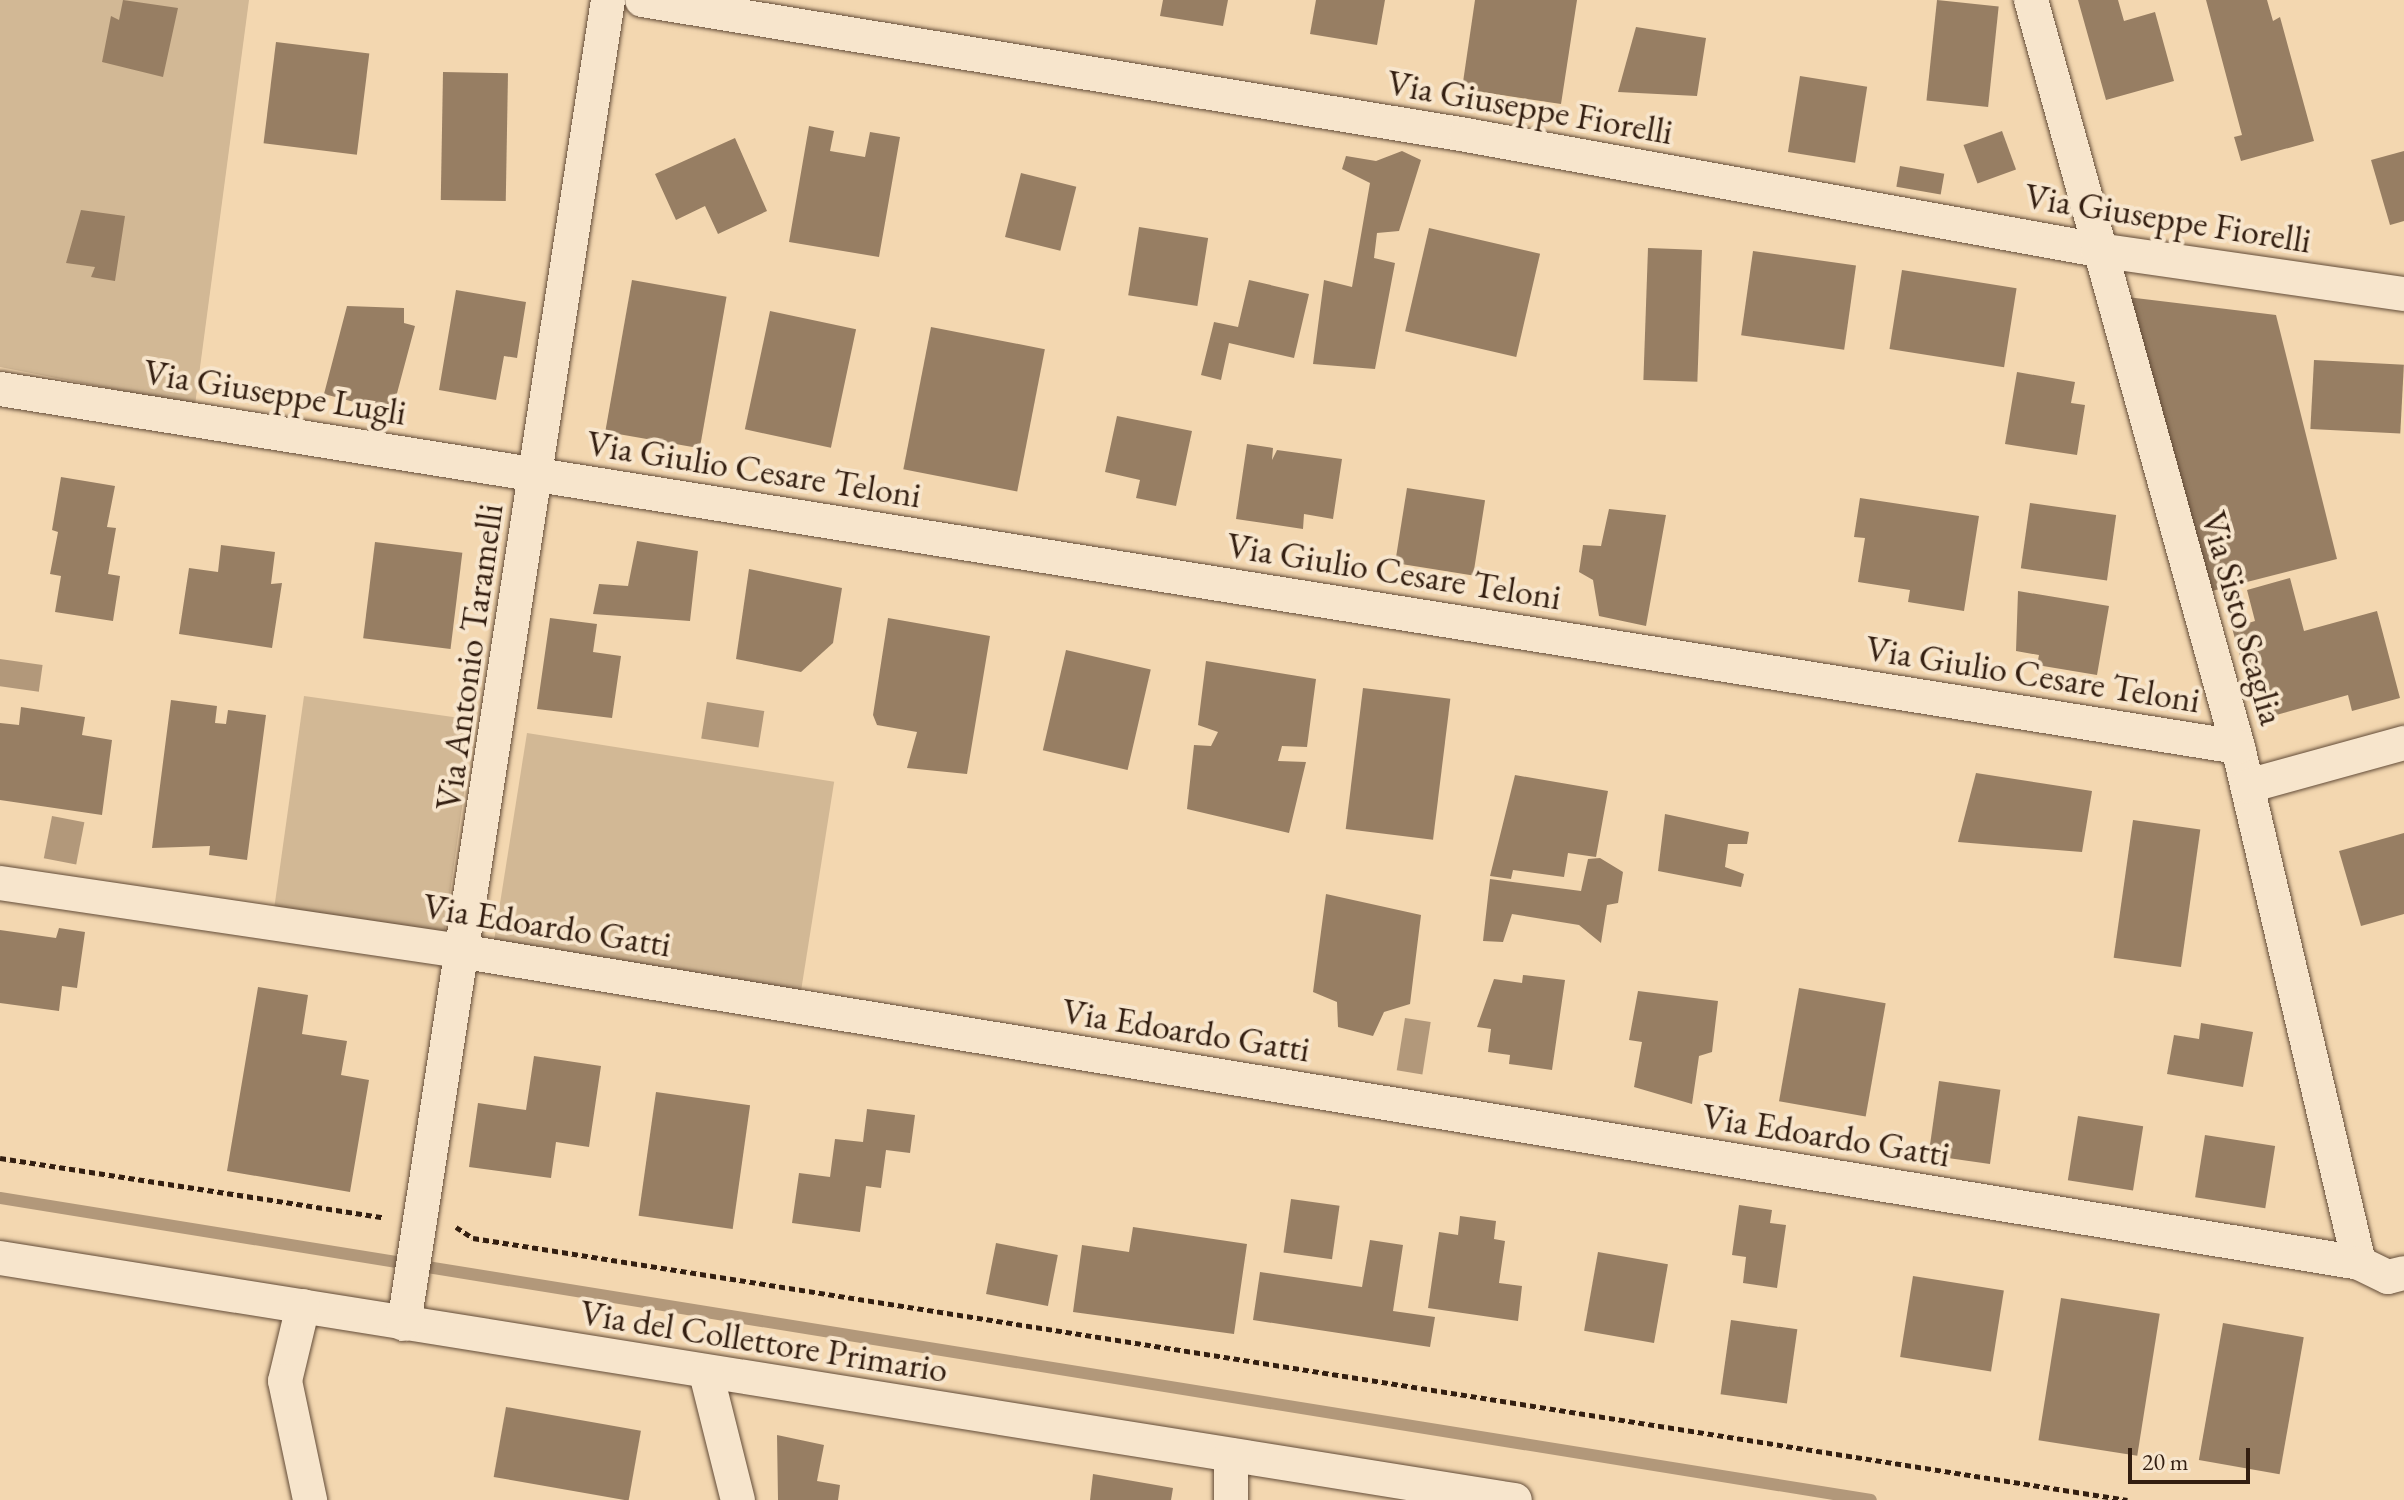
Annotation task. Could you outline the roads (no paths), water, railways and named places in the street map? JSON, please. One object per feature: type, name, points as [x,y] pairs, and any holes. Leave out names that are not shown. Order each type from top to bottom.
[{"type":"street","name":"Via Antonio Taramelli","points":[[404,1324],[465,952],[608,0]]},
{"type":"street","name":"Via Giuseppe Fiorelli","points":[[642,0],[1466,135],[2098,250],[2404,294]]},
{"type":"street","name":"Via Sisto Scaglia","points":[[2031,0],[2238,747],[2359,1263]]},
{"type":"street","name":"Via Giuseppe Lugli","points":[[0,389],[536,475]]},
{"type":"street","name":"Via Giulio Cesare Teloni","points":[[536,475],[2238,747]]},
{"type":"street","points":[[2248,786],[2404,743]]},
{"type":"street","name":"Via Edoardo Gatti","points":[[0,883],[465,952],[2359,1263],[2388,1277],[2404,1273]]},
{"type":"street","name":"Via del Collettore Primario","points":[[0,1258],[1515,1500]]},
{"type":"street","points":[[303,1306],[285,1381],[310,1500]]},
{"type":"street","points":[[706,1373],[738,1500]]},
{"type":"street","points":[[1231,1455],[1231,1500]]},
{"type":"waterway","points":[[0,1198],[1871,1500]]}]
